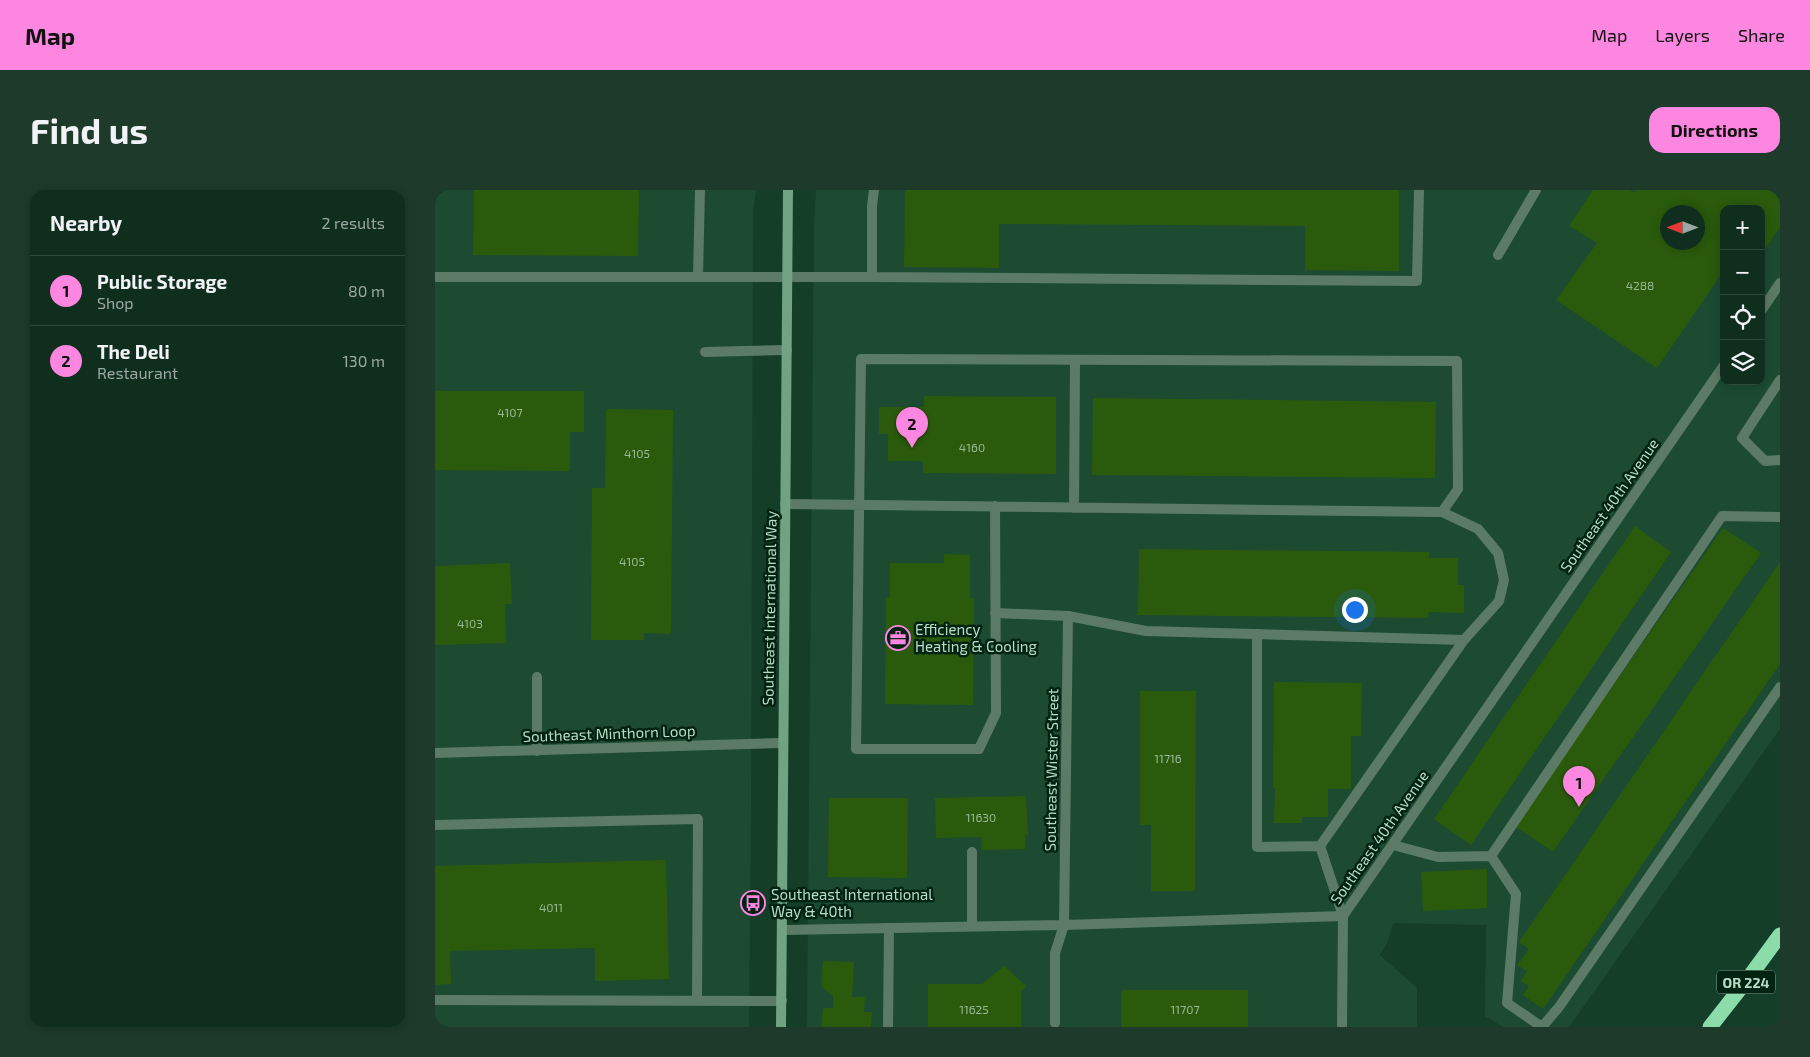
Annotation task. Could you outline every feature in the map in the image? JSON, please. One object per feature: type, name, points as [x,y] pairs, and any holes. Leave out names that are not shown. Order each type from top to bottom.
[{"type":"highway","name":"OR 224","points":[[1710,1027],[1780,935]]},
{"type":"street","points":[[698,276],[700,190]]},
{"type":"street","name":"Southeast International Way","points":[[781,1027],[788,190]]},
{"type":"street","points":[[872,276],[872,206],[874,190]]},
{"type":"street","points":[[435,277],[872,276],[1417,281],[1419,190]]},
{"type":"street","points":[[1498,255],[1535,190]]},
{"type":"street","points":[[1765,305],[1780,284]]},
{"type":"street","points":[[705,352],[787,350]]},
{"type":"street","points":[[995,506],[996,713],[979,749],[856,749],[861,359],[1457,361],[1458,489],[1442,512]]},
{"type":"street","points":[[1074,508],[1075,360]]},
{"type":"street","name":"Southeast 40th Avenue","points":[[783,930],[1064,925],[1343,916],[1720,371]]},
{"type":"street","points":[[1780,380],[1742,438],[1765,461],[1780,460]]},
{"type":"street","points":[[785,504],[1442,512],[1478,529],[1498,553],[1504,580],[1499,600],[1464,640],[1320,846]]},
{"type":"street","points":[[1491,856],[1722,516],[1780,517]]},
{"type":"street","points":[[995,613],[1068,616],[1146,631],[1464,640]]},
{"type":"street","name":"Southeast Wister Street","points":[[1055,1023],[1055,953],[1064,925],[1068,616]]},
{"type":"street","points":[[1257,634],[1257,847],[1320,846]]},
{"type":"street","points":[[537,676],[537,750]]},
{"type":"street","points":[[1491,856],[1516,894],[1507,1003],[1542,1027],[1559,1007],[1780,687]]},
{"type":"street","name":"Southeast Minthorn Loop","points":[[435,753],[783,744]]},
{"type":"street","points":[[435,825],[698,820],[697,1000]]},
{"type":"street","points":[[1393,844],[1438,857],[1491,856]]},
{"type":"street","points":[[1320,846],[1343,916],[1342,1027]]},
{"type":"street","points":[[972,926],[973,852]]},
{"type":"street","points":[[888,1027],[889,928]]},
{"type":"street","points":[[435,1000],[782,1001]]},
{"type":"shaded area","points":[[435,190],[756,190],[753,212],[749,1027],[435,1027]]},
{"type":"shaded area","points":[[816,190],[1780,190],[1780,729],[1569,1027],[1503,1027],[1485,1016],[1486,925],[1393,923],[1388,941],[1380,955],[1417,988],[1417,1027],[807,1027],[814,226]]},
{"type":"building","points":[[474,190],[639,190],[638,256],[473,255]]},
{"type":"building","points":[[905,190],[1399,190],[1399,271],[1305,270],[1305,226],[999,224],[999,268],[904,267]]},
{"type":"building","points":[[1593,190],[1630,190],[1634,193],[1636,190],[1780,190],[1780,227],[1765,249],[1765,205],[1720,205],[1720,276],[1657,368],[1556,300],[1597,243],[1569,226]]},
{"type":"building","points":[[435,391],[584,391],[584,432],[570,432],[570,471],[435,470]]},
{"type":"building","points":[[924,396],[1056,397],[1056,474],[923,473],[923,461],[888,461],[888,434],[879,434],[879,407],[924,407]]},
{"type":"building","points":[[1093,398],[1436,402],[1435,478],[1092,475]]},
{"type":"building","points":[[606,409],[673,410],[671,634],[644,633],[644,640],[591,640],[592,488],[605,488]]},
{"type":"building","points":[[1635,526],[1671,552],[1471,845],[1434,819]]},
{"type":"building","points":[[1723,528],[1761,553],[1553,852],[1515,826]]},
{"type":"building","points":[[1139,549],[1429,552],[1429,558],[1458,558],[1458,585],[1464,585],[1464,613],[1429,612],[1428,618],[1138,615]]},
{"type":"building","points":[[944,554],[970,555],[970,598],[974,598],[973,705],[885,704],[886,597],[890,597],[890,563],[944,563]]},
{"type":"building","points":[[1780,562],[1780,664],[1543,1009],[1523,995],[1529,986],[1521,981],[1527,971],[1517,965],[1529,949],[1519,942]]},
{"type":"building","points":[[510,563],[512,604],[505,604],[506,643],[435,645],[435,566]]},
{"type":"building","points":[[1274,682],[1362,683],[1361,736],[1351,736],[1351,789],[1328,789],[1328,817],[1302,817],[1302,823],[1274,823]]},
{"type":"building","points":[[1140,691],[1196,691],[1195,891],[1151,891],[1151,825],[1140,825]]},
{"type":"building","points":[[1026,796],[1028,835],[1025,835],[1025,849],[982,850],[981,837],[936,838],[935,798]]},
{"type":"building","points":[[829,798],[908,798],[907,878],[828,877]]},
{"type":"building","points":[[666,860],[669,979],[595,981],[595,948],[450,951],[451,984],[435,985],[435,866]]},
{"type":"building","points":[[1487,869],[1487,908],[1423,911],[1421,872]]},
{"type":"building","points":[[823,961],[854,962],[852,997],[865,997],[864,1012],[872,1012],[871,1027],[821,1027],[823,1008],[833,1008],[833,996],[821,986]]},
{"type":"building","points":[[1004,966],[1026,986],[1021,991],[1021,1027],[928,1027],[928,984],[982,984]]},
{"type":"building","points":[[1121,990],[1248,990],[1248,1027],[1121,1027]]},
{"type":"place","name":"The Deli","points":[[912,448]]},
{"type":"place","name":"Efficiency Heating & Cooling","points":[[898,638]]},
{"type":"place","name":"Public Storage","points":[[1579,807]]},
{"type":"place","name":"Southeast International Way & 40th","points":[[753,903]]}]
